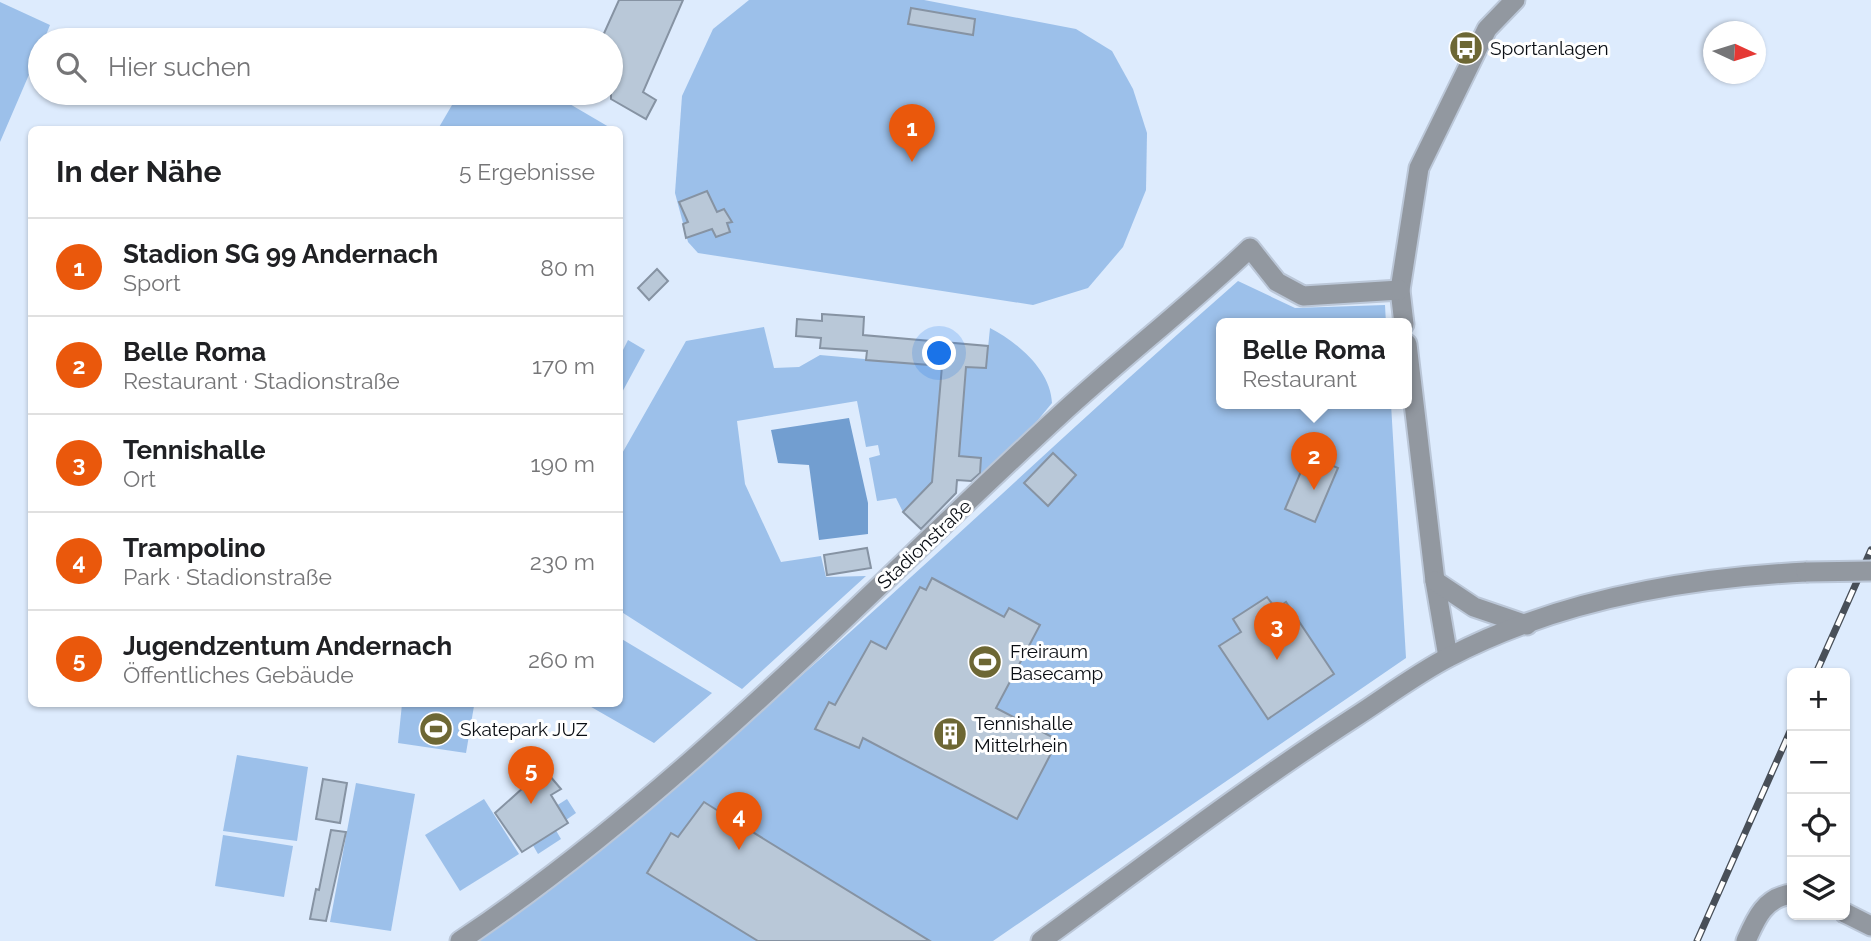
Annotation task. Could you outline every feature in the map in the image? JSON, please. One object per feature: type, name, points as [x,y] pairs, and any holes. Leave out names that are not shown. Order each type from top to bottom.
[{"type":"street","points":[[1403,318],[1400,290],[1419,168],[1488,29],[1515,0]]},
{"type":"street","name":"Stadionstraße","points":[[460,941],[520,901],[658,791],[1062,413],[1186,309],[1251,248],[1277,282],[1303,296],[1400,290]]},
{"type":"street","points":[[1412,386],[1435,581],[1448,657]]},
{"type":"street","points":[[1041,941],[1298,754],[1448,657],[1527,625],[1575,610],[1699,581],[1806,572],[1871,571]]},
{"type":"street","points":[[1435,581],[1474,607],[1527,625]]},
{"type":"street","points":[[1746,941],[1761,910],[1783,897]]},
{"type":"street","points":[[1850,916],[1871,926]]},
{"type":"shaded area","points":[[749,0],[924,0],[1076,29],[1112,51],[1133,89],[1147,133],[1146,190],[1123,247],[1088,288],[1033,305],[698,253],[688,242],[675,193],[682,96],[713,29]]},
{"type":"shaded area","points":[[0,2],[50,25],[49,28],[28,28],[28,77],[0,142]]},
{"type":"shaded area","points":[[452,105],[571,105],[607,126],[440,126]]},
{"type":"shaded area","points":[[1238,281],[1295,308],[1385,305],[1386,318],[1216,318],[1216,409],[1391,409],[1406,658],[993,941],[471,941],[573,866],[768,705]]},
{"type":"shaded area","points":[[764,327],[774,368],[799,367],[820,355],[942,366],[932,482],[903,512],[896,498],[877,501],[869,458],[880,455],[878,445],[866,447],[857,401],[737,421],[745,484],[781,562],[821,556],[826,577],[866,576],[742,689],[623,613],[623,452],[686,341]]},
{"type":"shaded area","points":[[990,328],[1021,349],[1039,368],[1046,379],[1052,403],[1014,449],[980,482],[981,458],[959,456],[966,367],[986,368]]},
{"type":"shaded area","points":[[628,340],[645,350],[623,390],[623,350]]},
{"type":"shaded area","points":[[849,418],[868,503],[868,534],[819,540],[809,465],[778,463],[771,430]]},
{"type":"shaded area","points":[[623,640],[712,693],[654,743],[591,707],[623,707]]},
{"type":"shaded area","name":"Skatepark JUZ","points":[[402,707],[474,707],[466,753],[398,743]]},
{"type":"shaded area","points":[[237,755],[308,767],[297,841],[223,831]]},
{"type":"shaded area","points":[[356,783],[415,794],[391,931],[330,922]]},
{"type":"shaded area","points":[[484,799],[519,854],[460,891],[425,835]]},
{"type":"shaded area","points":[[567,799],[576,813],[566,820],[556,806]]},
{"type":"shaded area","points":[[554,827],[561,839],[538,854],[531,842]]},
{"type":"shaded area","points":[[223,835],[293,846],[284,897],[215,886]]},
{"type":"building","points":[[619,0],[683,0],[643,92],[656,100],[646,119],[622,105],[623,28],[606,28]]},
{"type":"building","points":[[911,8],[975,19],[973,35],[908,24]]},
{"type":"building","points":[[707,191],[717,212],[724,209],[732,222],[727,223],[730,232],[716,237],[712,229],[686,238],[683,224],[688,222],[679,202]]},
{"type":"building","points":[[657,269],[668,281],[649,300],[638,288]]},
{"type":"building","points":[[822,314],[864,317],[863,335],[988,346],[986,368],[966,367],[959,456],[981,458],[980,473],[971,481],[957,480],[956,493],[921,529],[903,512],[932,482],[942,366],[866,360],[867,351],[820,348],[821,338],[796,336],[797,319],[822,321]]},
{"type":"building","points":[[1053,453],[1076,475],[1048,506],[1024,483]]},
{"type":"building","points":[[1308,455],[1338,468],[1315,522],[1285,509]]},
{"type":"building","points":[[867,548],[871,568],[827,575],[824,555]]},
{"type":"building","points":[[932,578],[1004,617],[1009,608],[1040,625],[996,708],[1058,740],[1017,819],[863,738],[859,748],[815,729],[829,702],[835,705],[871,641],[886,649],[920,587],[926,590]]},
{"type":"building","points":[[1267,597],[1276,609],[1286,602],[1334,674],[1268,719],[1219,646],[1241,632],[1233,619]]},
{"type":"building","points":[[544,769],[561,789],[551,795],[568,823],[522,852],[495,813]]},
{"type":"building","points":[[323,779],[347,783],[340,823],[316,819]]},
{"type":"building","points":[[704,802],[930,941],[758,941],[647,873],[671,833],[678,837]]},
{"type":"building","points":[[331,830],[346,832],[326,921],[310,919],[316,889],[319,890]]},
{"type":"railway","points":[[1818,668],[1871,550]]},
{"type":"railway","points":[[1697,941],[1790,731]]},
{"type":"place","name":"Sportanlagen","points":[[1466,48]]},
{"type":"place","name":"Stadion SG 99 Andernach","points":[[912,162]]},
{"type":"place","name":"Belle Roma","points":[[1314,490]]},
{"type":"place","name":"Tennishalle","points":[[1277,660]]},
{"type":"place","name":"Freiraum Basecamp","points":[[985,662]]},
{"type":"place","name":"Skatepark JUZ","points":[[436,729]]},
{"type":"place","name":"Tennishalle Mittelrhein","points":[[950,734]]},
{"type":"place","name":"Jugendzentum Andernach","points":[[531,804]]},
{"type":"place","name":"Trampolino","points":[[739,850]]}]
